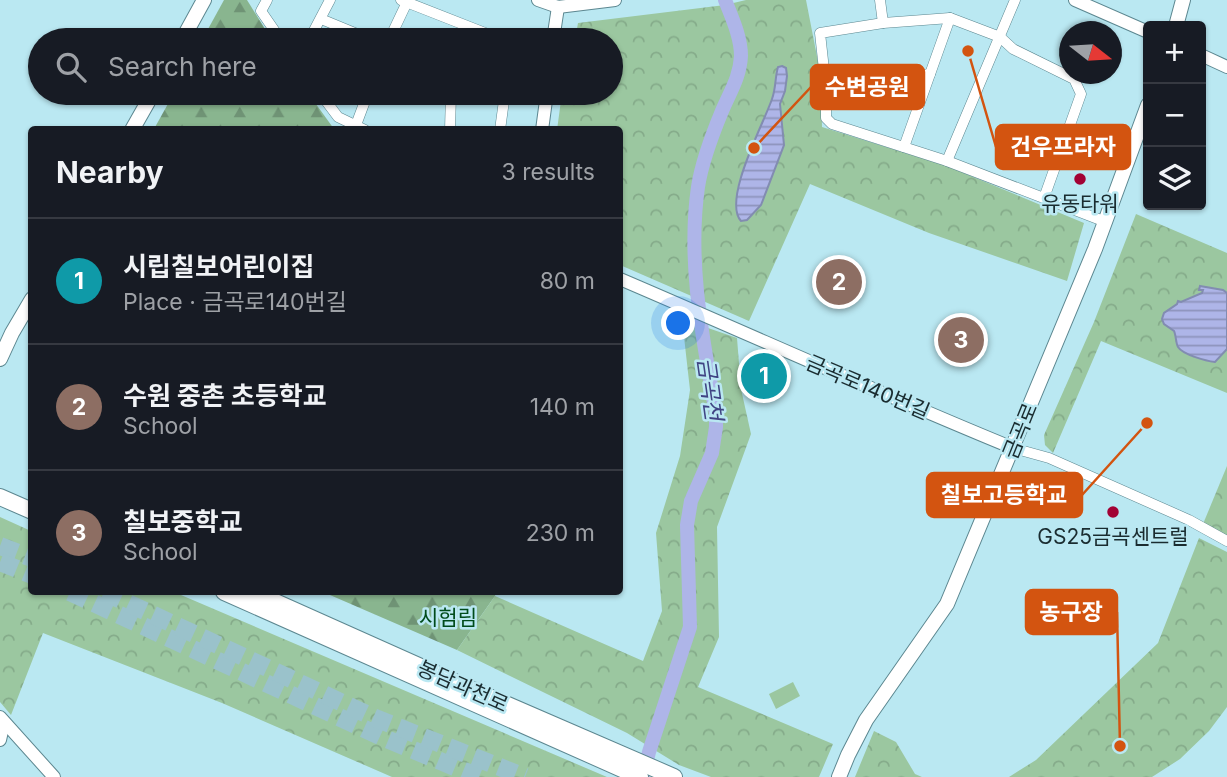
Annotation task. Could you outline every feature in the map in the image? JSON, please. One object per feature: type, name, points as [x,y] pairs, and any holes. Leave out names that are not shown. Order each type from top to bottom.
[{"type":"highway","points":[[0,486],[28,497]]},
{"type":"highway","points":[[0,498],[28,509]]},
{"type":"highway","name":"봉담과천로","points":[[231,595],[599,751],[674,777]]},
{"type":"highway","name":"봉담과천로","points":[[260,595],[450,680],[599,751],[640,777]]},
{"type":"main road","points":[[189,28],[204,0]]},
{"type":"main road","points":[[1177,21],[1183,0]]},
{"type":"main road","points":[[134,126],[146,105]]},
{"type":"main road","name":"금곡로","points":[[839,777],[866,720],[947,604],[1106,222],[1143,119]]},
{"type":"main road","points":[[0,359],[28,306]]},
{"type":"street","points":[[267,0],[261,10],[273,28]]},
{"type":"street","points":[[316,28],[330,0]]},
{"type":"street","points":[[538,0],[558,7],[615,0]]},
{"type":"street","points":[[880,0],[883,23]]},
{"type":"street","points":[[947,161],[1015,0]]},
{"type":"street","points":[[1075,0],[1143,30]]},
{"type":"street","points":[[394,28],[405,1],[473,28]]},
{"type":"street","points":[[555,28],[558,7]]},
{"type":"street","points":[[904,147],[950,18]]},
{"type":"street","points":[[1044,198],[1081,94],[1074,79],[1013,49],[1000,37],[950,18],[883,23],[820,33],[826,118],[832,124],[947,161],[1106,222]]},
{"type":"street","points":[[321,19],[343,28]]},
{"type":"street","points":[[1206,57],[1227,66]]},
{"type":"street","points":[[826,89],[930,74]]},
{"type":"street","points":[[329,105],[338,117],[358,126]]},
{"type":"street","points":[[360,126],[365,105]]},
{"type":"street","points":[[450,126],[451,105]]},
{"type":"street","points":[[501,126],[503,105]]},
{"type":"street","points":[[543,126],[545,105]]},
{"type":"street","name":"금곡로140번길","points":[[623,280],[1013,448]]},
{"type":"street","points":[[1013,448],[1049,458],[1189,520],[1227,541]]},
{"type":"street","points":[[0,740],[2,720]]},
{"type":"street","points":[[2,720],[54,777]]},
{"type":"green space","points":[[224,0],[247,0],[264,28],[209,28]]},
{"type":"green space","points":[[746,0],[806,0],[821,77],[822,127],[947,166],[1084,223],[1067,281],[929,233],[810,184],[749,321],[623,266],[623,126],[558,126],[560,105],[623,105],[623,28],[577,28],[578,23],[725,5]]},
{"type":"green space","points":[[167,105],[317,105],[332,126],[156,126]]},
{"type":"green space","points":[[1136,214],[1227,253],[1227,393],[1101,341],[1053,453],[1045,445],[1044,435],[1094,322]]},
{"type":"green space","points":[[682,319],[737,338],[741,389],[751,434],[717,527],[719,637],[698,687],[833,744],[819,777],[711,777],[679,765],[627,733],[457,650],[495,596],[643,661],[662,611],[656,533],[680,456],[690,390]]},
{"type":"green space","points":[[1227,466],[1227,537],[1203,524]]},
{"type":"green space","points":[[0,517],[28,530],[28,595],[181,595],[607,777],[392,777],[222,703],[43,633],[11,715],[0,702]]},
{"type":"green space","points":[[1199,538],[1227,552],[1227,707],[1209,731],[1180,759],[1152,777],[1009,777],[1036,760],[1158,643]]},
{"type":"green space","name":"시험림","points":[[330,595],[495,595],[457,650]]},
{"type":"green space","points":[[793,682],[800,696],[776,709],[769,694]]},
{"type":"green space","points":[[874,731],[896,742],[915,774],[922,777],[855,777]]},
{"type":"water","points":[[778,67],[786,68],[787,76],[780,104],[784,145],[761,205],[747,220],[741,221],[737,211],[740,179],[772,99]]},
{"type":"water","points":[[1200,286],[1227,293],[1227,349],[1215,362],[1181,350],[1177,346],[1174,331],[1164,324],[1162,319],[1164,313],[1178,301],[1202,293]]},
{"type":"waterway","name":"금곡천","points":[[643,776],[690,627],[687,525],[691,501],[712,453],[716,427],[698,301],[694,244],[702,168],[740,64],[736,28],[725,0]]},
{"type":"tunnel","points":[[0,546],[28,556]]},
{"type":"tunnel","points":[[0,562],[28,573]]},
{"type":"tunnel","points":[[76,595],[384,738],[479,777]]},
{"type":"tunnel","points":[[110,595],[375,718],[525,777]]},
{"type":"place","name":"건우프라자","points":[[968,51]]},
{"type":"place","name":"수변공원","points":[[754,148]]},
{"type":"place","name":"유동타워","points":[[1080,179]]},
{"type":"place","name":"수원 중촌 초등학교","points":[[839,282]]},
{"type":"place","name":"칠보중학교","points":[[961,340]]},
{"type":"place","name":"시립칠보어린이집","points":[[764,376]]},
{"type":"place","name":"칠보고등학교","points":[[1147,423]]},
{"type":"place","name":"GS25금곡센트럴","points":[[1113,512]]},
{"type":"place","name":"농구장","points":[[1120,746]]}]
